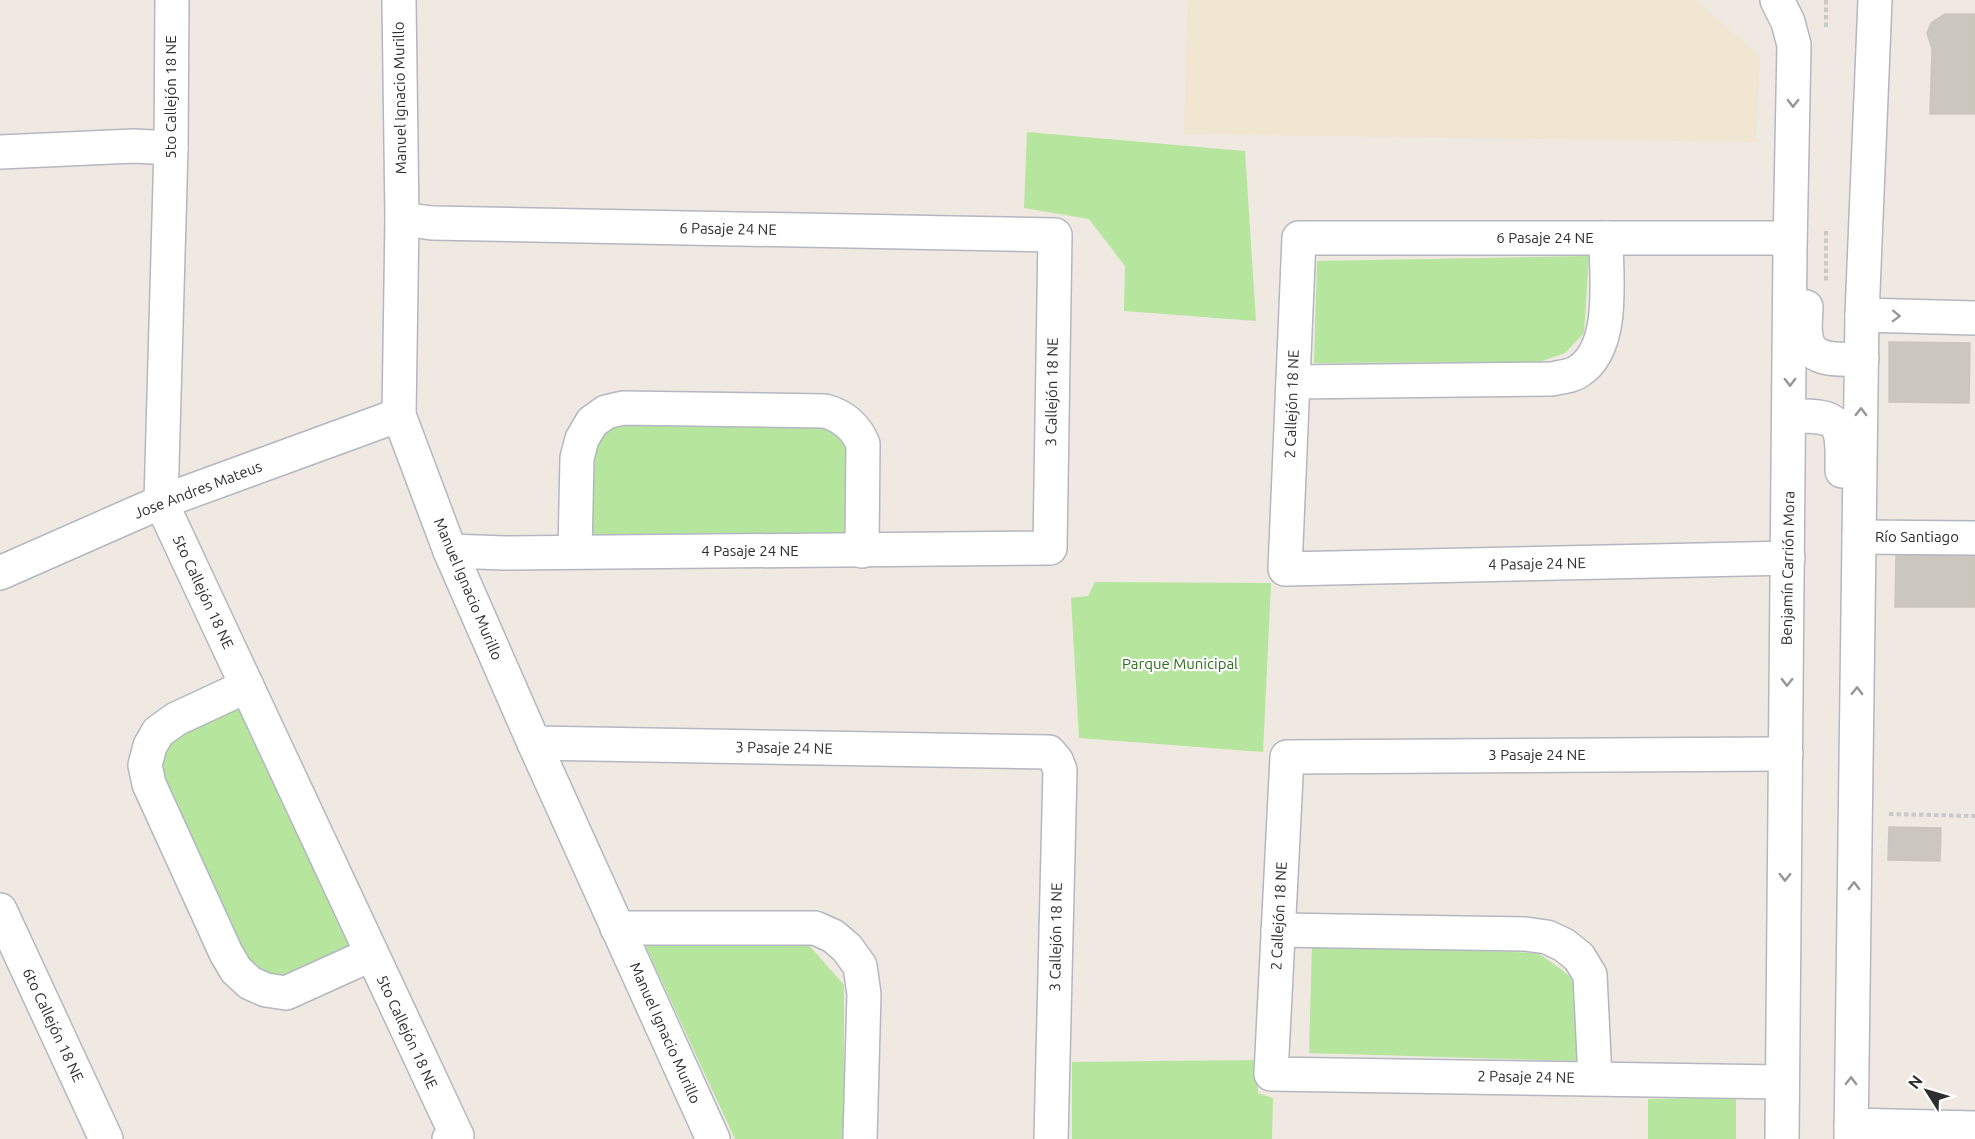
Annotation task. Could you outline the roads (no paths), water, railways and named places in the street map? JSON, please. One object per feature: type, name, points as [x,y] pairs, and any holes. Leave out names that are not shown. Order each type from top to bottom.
[{"type":"street","name":"5to Callejón 18 NE","points":[[172,0],[171,148],[161,502],[453,1138]]},
{"type":"street","name":"Manuel Ignacio Murillo","points":[[399,0],[402,219],[399,416],[450,551],[713,1139]]},
{"type":"street","name":"Benjamín Carrión Mora","points":[[1777,0],[1788,22],[1794,45],[1790,243],[1782,1139]]},
{"type":"street","points":[[1875,0],[1862,315],[1851,1132],[1975,1128]]},
{"type":"street","points":[[0,172],[0,152],[134,146],[171,148]]},
{"type":"street","name":"6 Pasaje 24 NE","points":[[402,219],[432,223],[1055,235]]},
{"type":"street","name":"3 Callejón 18 NE","points":[[1050,548],[1055,235]]},
{"type":"street","name":"6 Pasaje 24 NE","points":[[1299,238],[1606,238],[1790,243]]},
{"type":"street","name":"2 Callejón 18 NE","points":[[1286,569],[1299,238]]},
{"type":"street","points":[[1293,382],[1552,379],[1578,373],[1594,357],[1603,336],[1606,314],[1606,238]]},
{"type":"street","points":[[1790,243],[1807,271],[1806,337],[1809,345],[1814,352],[1826,358],[1862,359]]},
{"type":"street","points":[[1862,315],[1975,318]]},
{"type":"street","points":[[574,551],[577,458],[582,439],[592,422],[606,412],[623,408],[825,411],[836,414],[858,432],[863,444],[862,551]]},
{"type":"street","name":"Jose Andres Mateus","points":[[0,573],[161,502],[399,416]]},
{"type":"street","points":[[1790,416],[1819,416],[1836,425],[1843,440],[1842,492],[1859,531]]},
{"type":"street","name":"Río Santiago","points":[[1859,531],[1975,538]]},
{"type":"street","name":"4 Pasaje 24 NE","points":[[450,551],[505,553],[1050,548]]},
{"type":"street","name":"4 Pasaje 24 NE","points":[[1286,569],[1788,558]]},
{"type":"street","points":[[247,686],[176,719],[158,732],[150,746],[145,765],[149,784],[226,953],[236,970],[250,983],[266,990],[286,993],[370,955]]},
{"type":"street","name":"3 Pasaje 24 NE","points":[[534,743],[1034,752]]},
{"type":"street","name":"3 Callejón 18 NE","points":[[1034,752],[1049,752],[1056,760],[1060,770],[1051,1139]]},
{"type":"street","name":"3 Pasaje 24 NE","points":[[1287,757],[1786,754]]},
{"type":"street","name":"2 Callejón 18 NE","points":[[1271,1074],[1287,757]]},
{"type":"street","name":"6to Callejón 18 NE","points":[[0,910],[106,1139]]},
{"type":"street","points":[[617,928],[815,928],[833,936],[847,948],[860,966],[864,994],[860,1139]]},
{"type":"street","points":[[1278,930],[1524,934],[1547,937],[1564,945],[1579,957],[1590,975],[1595,1078]]},
{"type":"street","name":"2 Pasaje 24 NE","points":[[1271,1074],[1782,1082]]},
{"type":"park label","name":"Parque Municipal","points":[[1180,664]]}]
